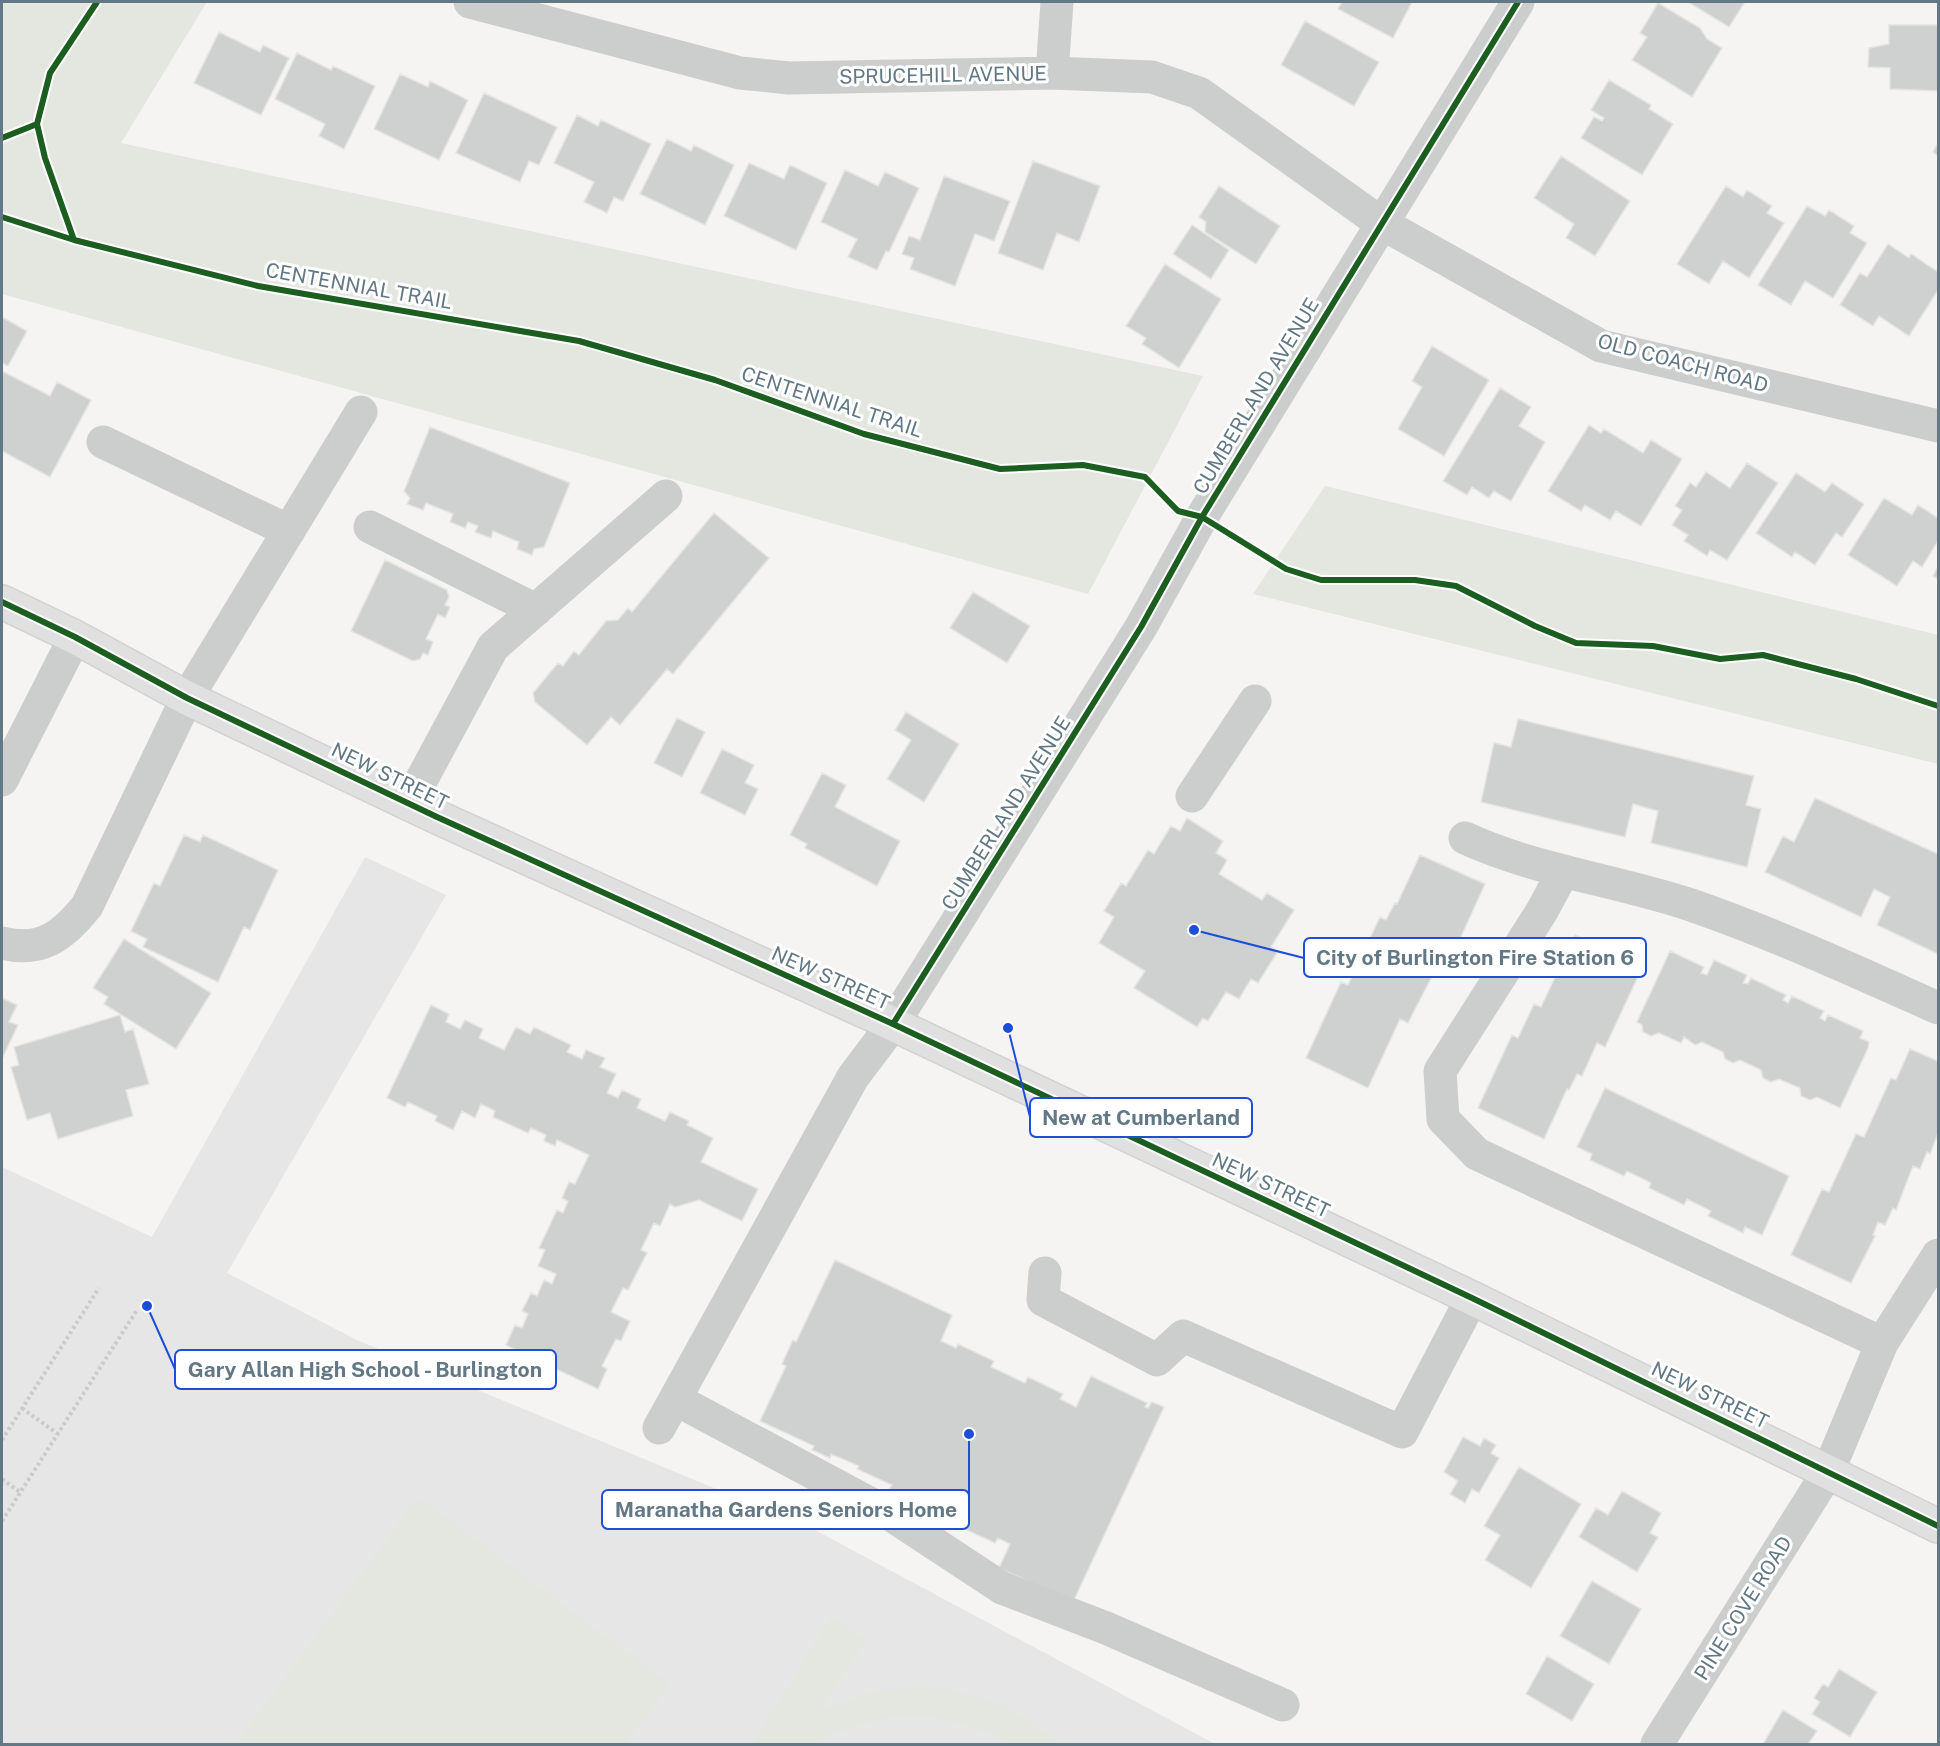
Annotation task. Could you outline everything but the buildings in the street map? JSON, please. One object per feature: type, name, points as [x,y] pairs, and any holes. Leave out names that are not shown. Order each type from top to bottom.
[{"type":"main road","name":"NEW STREET","points":[[2,602],[75,637],[187,698],[409,803],[892,1024],[1472,1298],[1938,1526]]},
{"type":"street","name":"SPRUCEHILL AVENUE","points":[[470,2],[526,8],[740,73],[789,78],[1052,73],[1152,77],[1199,93],[1381,223]]},
{"type":"street","points":[[1052,73],[1057,2]]},
{"type":"street","name":"CUMBERLAND AVENUE","points":[[659,1428],[853,1077],[892,1024],[1141,627],[1202,517],[1518,2]]},
{"type":"street","name":"OLD COACH ROAD","points":[[1381,223],[1601,345],[1938,426]]},
{"type":"street","points":[[2,943],[22,948],[40,945],[74,922],[87,906],[187,698],[361,412]]},
{"type":"street","points":[[104,442],[289,531]]},
{"type":"street","points":[[409,803],[493,647],[666,496]]},
{"type":"street","points":[[370,527],[536,610]]},
{"type":"street","points":[[2,780],[75,637]]},
{"type":"street","points":[[1192,795],[1255,701]]},
{"type":"street","points":[[1465,838],[1500,854],[1690,905],[1839,964],[1938,1008]]},
{"type":"street","points":[[1563,872],[1542,911],[1440,1071],[1443,1119],[1477,1154],[1882,1343]]},
{"type":"street","name":"PINE COVE ROAD","points":[[1658,1744],[1828,1472],[1882,1343],[1938,1255]]},
{"type":"street","points":[[1045,1273],[1043,1300],[1157,1360],[1183,1336],[1401,1432],[1472,1298]]},
{"type":"street","points":[[675,1399],[888,1513],[1002,1588],[1106,1628],[1283,1705]]},
{"type":"path","points":[[2,1440],[99,1288]]},
{"type":"path","points":[[2,1521],[137,1310]]},
{"type":"path","points":[[22,1408],[58,1434]]},
{"type":"path","points":[[2,1479],[20,1492]]},
{"type":"shaded area","points":[[2,2],[207,2],[121,143],[1203,376],[1088,594],[2,294]]},
{"type":"shaded area","points":[[1325,486],[1938,635],[1938,764],[1253,594]]},
{"type":"shaded area","points":[[365,857],[446,895],[227,1273],[357,1340],[813,1529],[1215,1744],[2,1744],[2,1167],[152,1237]]},
{"type":"shaded area","points":[[418,1497],[670,1684],[625,1744],[236,1744]]},
{"type":"shaded area","points":[[831,1617],[867,1639],[820,1711],[879,1690],[943,1687],[1004,1705],[1061,1744],[1006,1744],[992,1734],[938,1717],[881,1718],[826,1736],[815,1744],[752,1744]]},
{"type":"cycle path","points":[[2,138],[37,124],[50,73],[97,2]]},
{"type":"cycle path","points":[[893,1024],[1141,627],[1202,517],[1518,2]]},
{"type":"cycle path","points":[[37,124],[45,158],[74,240]]},
{"type":"cycle path","name":"CENTENNIAL TRAIL","points":[[2,217],[74,240],[258,286],[579,341],[715,380],[864,434],[1000,469],[1083,465],[1145,477],[1178,511],[1202,517],[1286,569],[1321,580],[1415,580],[1456,586],[1535,626],[1576,643],[1653,646],[1720,659],[1763,655],[1856,679],[1938,706]]},
{"type":"cycle path","points":[[2,602],[75,637],[187,698],[437,817],[893,1024],[1472,1298],[1938,1526]]},
{"type":"place","name":"City of Burlington Fire Station 6","points":[[1194,930]]},
{"type":"place","name":"New at Cumberland","points":[[1008,1028]]},
{"type":"place","name":"Gary Allan High School - Burlington","points":[[147,1306]]},
{"type":"place","name":"Maranatha Gardens Seniors Home","points":[[969,1434]]}]
